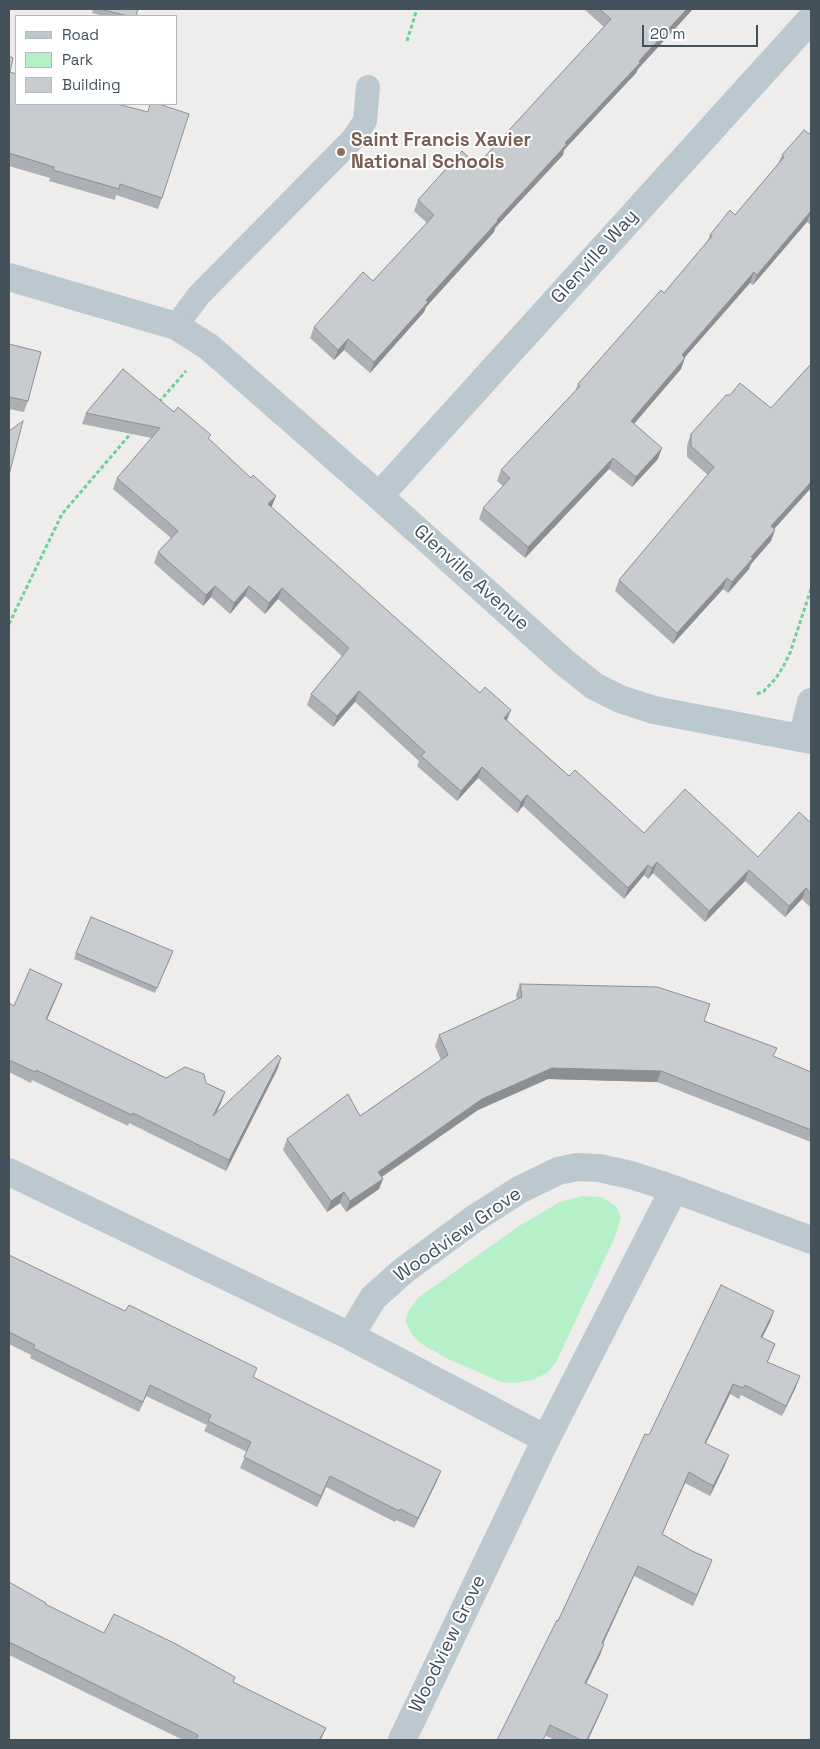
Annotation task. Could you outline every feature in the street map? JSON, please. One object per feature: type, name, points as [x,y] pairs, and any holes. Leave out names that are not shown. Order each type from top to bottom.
[{"type":"street","name":"Glenville Way","points":[[379,496],[811,19]]},
{"type":"street","name":"Glenville Avenue","points":[[9,277],[176,326],[209,347],[564,662],[594,686],[620,699],[654,710],[806,739]]},
{"type":"street","points":[[806,739],[811,702]]},
{"type":"street","name":"Woodview Grove","points":[[350,1336],[373,1298],[409,1267],[474,1219],[519,1190],[558,1171],[577,1168],[599,1168],[631,1175],[811,1240]]},
{"type":"street","points":[[9,1172],[350,1336],[546,1439]]},
{"type":"street","name":"Woodview Grove","points":[[402,1740],[546,1439],[674,1189]]},
{"type":"lane","points":[[176,326],[199,296],[353,139],[365,121],[368,87]]},
{"type":"path","points":[[407,41],[417,9]]},
{"type":"path","points":[[158,403],[209,347]]},
{"type":"path","points":[[9,624],[62,514],[139,425]]},
{"type":"path","points":[[753,696],[764,691],[783,667],[790,653],[811,589]]},
{"type":"green space","points":[[582,1196],[602,1197],[616,1206],[621,1218],[615,1237],[556,1362],[547,1373],[532,1380],[515,1383],[501,1382],[448,1359],[420,1343],[411,1333],[405,1321],[408,1312],[419,1297],[519,1226],[560,1202]]},
{"type":"building","points":[[100,9],[138,9],[136,15],[124,15]]},
{"type":"building","points":[[599,9],[687,9],[639,61],[640,63],[565,143],[567,144],[426,300],[428,302],[374,362],[348,339],[338,350],[314,327],[363,272],[373,281],[434,215],[418,200],[462,151],[477,165],[611,19]]},
{"type":"building","points":[[9,56],[13,58],[10,72],[15,74],[15,105],[121,105],[148,112],[150,105],[162,105],[189,114],[162,198],[120,184],[119,189],[53,170],[54,167],[9,153]]},
{"type":"building","points":[[804,130],[809,134],[811,131],[811,211],[757,275],[754,272],[682,355],[685,358],[631,421],[662,448],[636,477],[613,458],[528,547],[483,508],[510,478],[501,470],[580,386],[578,384],[661,290],[664,293],[712,236],[710,235],[730,210],[735,215]]},
{"type":"building","points":[[9,344],[41,352],[28,401],[9,397]]},
{"type":"building","points":[[811,364],[811,482],[771,526],[775,530],[732,582],[727,578],[677,633],[619,580],[714,467],[691,446],[691,434],[726,395],[730,395],[740,383],[771,408]]},
{"type":"building","points":[[123,369],[174,412],[178,407],[211,435],[208,438],[251,478],[253,475],[276,496],[268,504],[480,693],[485,687],[511,710],[504,718],[569,776],[575,770],[644,833],[685,789],[758,857],[799,812],[811,823],[811,894],[806,888],[789,906],[749,870],[709,911],[657,862],[652,868],[648,865],[628,888],[527,795],[521,802],[482,767],[461,791],[421,756],[425,752],[359,691],[337,716],[311,694],[349,648],[282,588],[269,603],[249,586],[234,603],[215,586],[206,595],[158,552],[178,531],[117,478],[160,428],[86,413]]},
{"type":"building","points":[[23,421],[9,475],[9,431]]},
{"type":"building","points":[[91,917],[173,951],[157,988],[76,953]]},
{"type":"building","points":[[30,969],[62,984],[46,1019],[166,1078],[185,1067],[204,1074],[206,1083],[225,1092],[213,1116],[278,1055],[281,1058],[229,1160],[133,1113],[132,1115],[36,1070],[35,1072],[9,1060],[9,1003],[14,1006]]},
{"type":"building","points":[[520,984],[657,987],[710,1004],[704,1021],[777,1048],[773,1056],[811,1072],[811,1130],[661,1071],[552,1068],[482,1099],[378,1172],[383,1179],[350,1201],[344,1192],[331,1201],[287,1139],[348,1094],[360,1116],[448,1055],[439,1035],[522,997]]},
{"type":"building","points":[[9,1255],[125,1311],[129,1305],[257,1368],[253,1377],[441,1471],[418,1518],[400,1509],[399,1511],[330,1476],[321,1496],[244,1457],[251,1442],[208,1421],[211,1415],[150,1385],[143,1402],[33,1348],[35,1345],[9,1332]]},
{"type":"building","points":[[721,1285],[774,1311],[761,1337],[775,1344],[767,1362],[800,1376],[786,1406],[745,1385],[743,1388],[733,1384],[705,1443],[729,1455],[713,1486],[689,1472],[662,1534],[712,1560],[697,1595],[638,1566],[585,1683],[608,1695],[587,1740],[581,1740],[550,1725],[543,1740],[497,1740],[558,1621],[645,1434],[649,1435]]},
{"type":"building","points":[[9,1582],[45,1604],[104,1633],[114,1614],[176,1644],[235,1677],[233,1682],[326,1728],[319,1740],[196,1739],[198,1735],[9,1642]]},
{"type":"place","name":"Saint Francis Xavier National Schools","points":[[341,152]]}]
